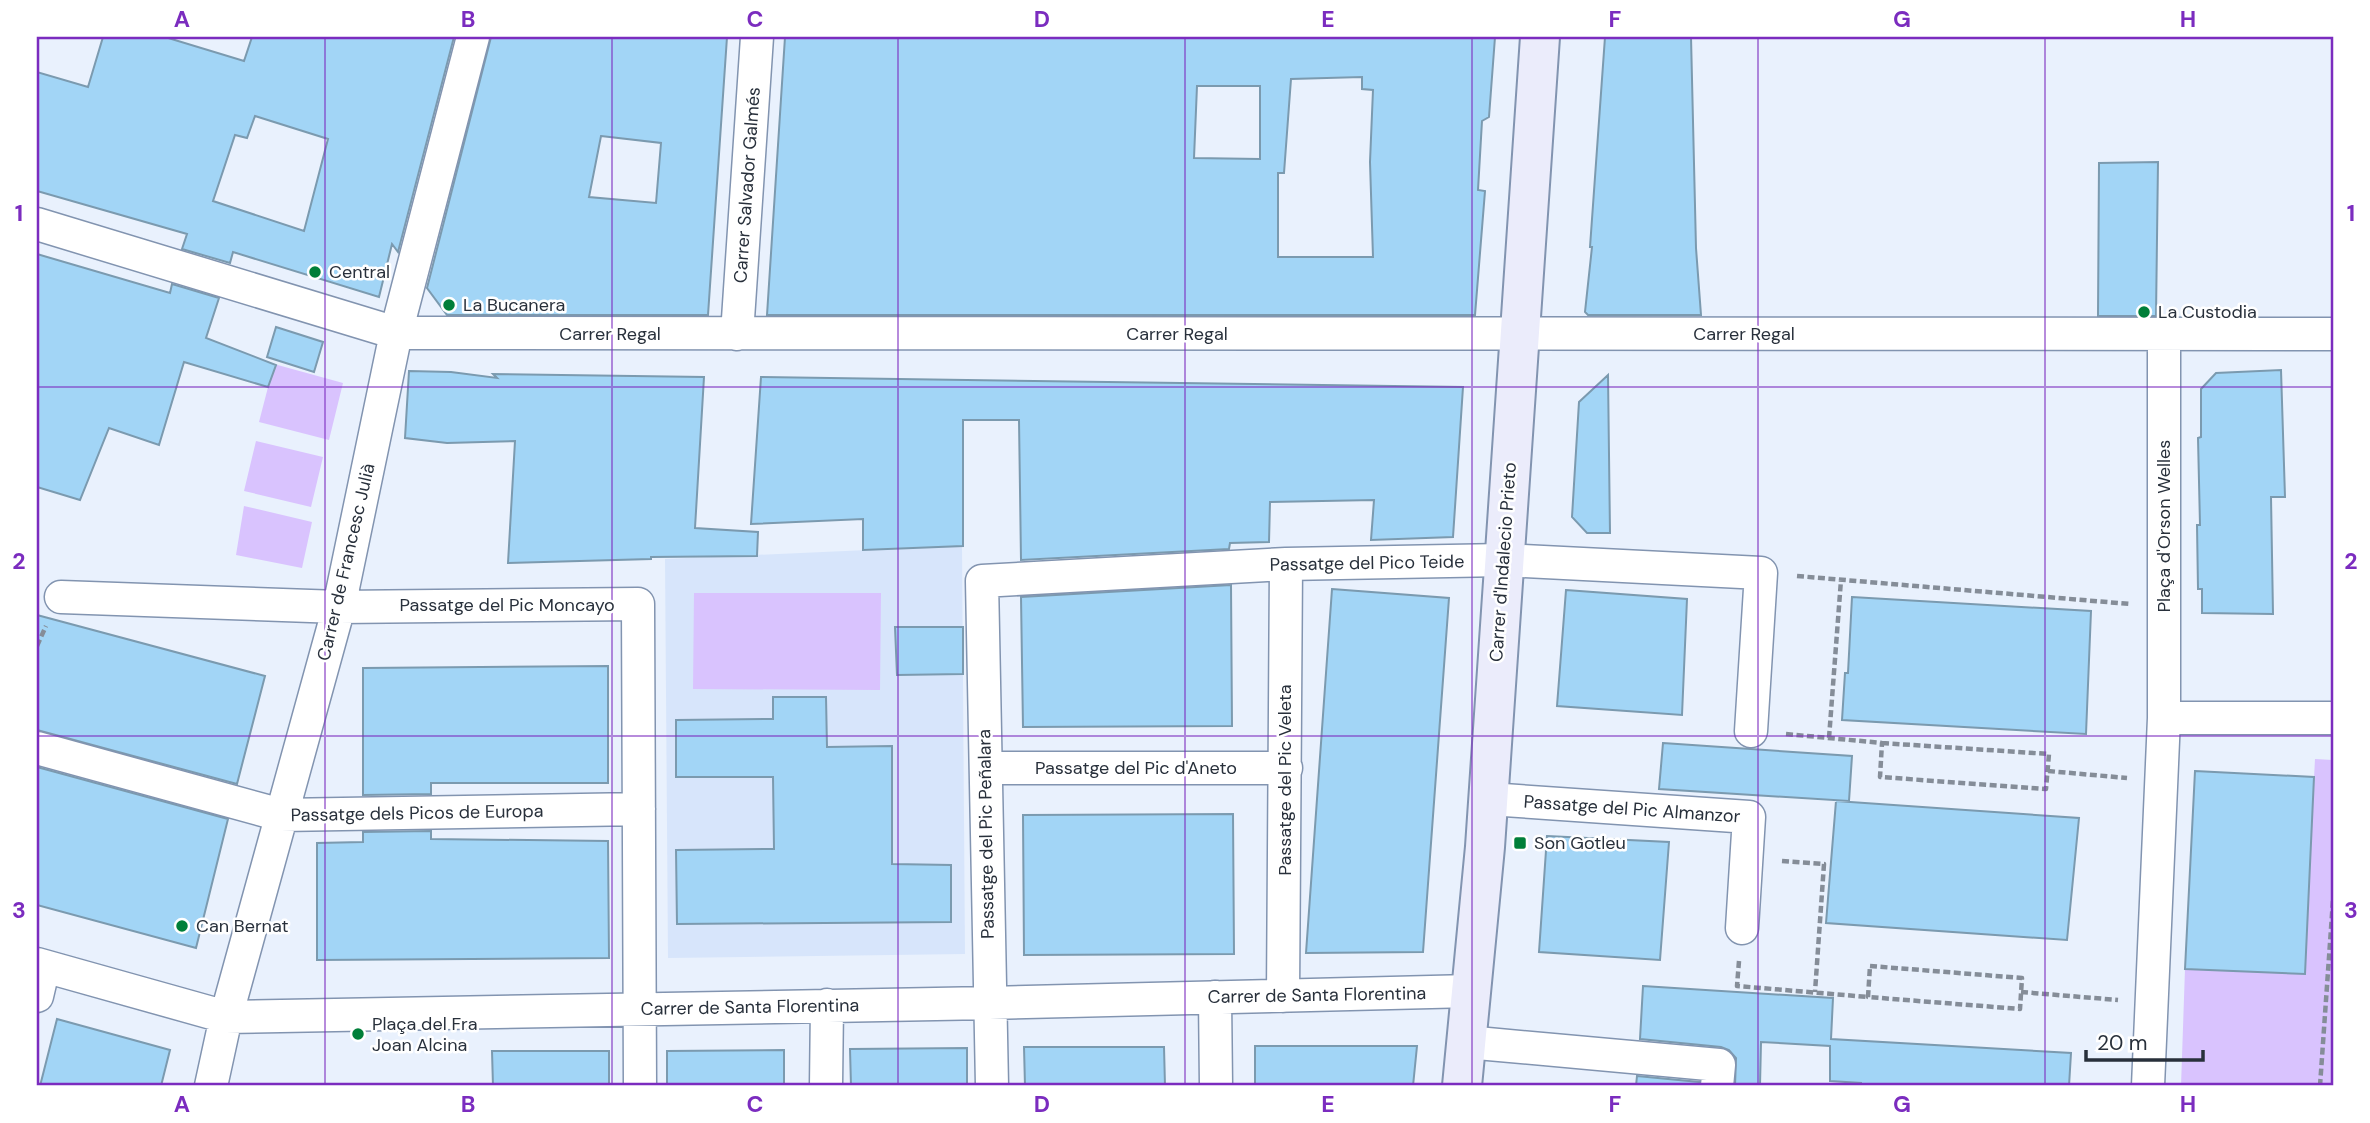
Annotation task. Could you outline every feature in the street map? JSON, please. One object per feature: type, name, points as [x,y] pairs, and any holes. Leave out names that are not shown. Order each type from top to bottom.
[{"type":"street","name":"Carrer de Francesc Julià","points":[[211,1086],[226,1017],[339,607],[396,333],[474,37]]},
{"type":"street","name":"Carrer Salvador Galmés","points":[[737,334],[757,37]]},
{"type":"street","name":"Carrer d'Indalecio Prieto","points":[[1462,1086],[1489,799],[1518,334],[1540,37]]},
{"type":"street","name":"Carrer Regal","points":[[37,224],[396,333],[2333,334]]},
{"type":"street","name":"Plaça d'Orson Welles","points":[[2148,1086],[2164,718],[2164,334]]},
{"type":"street","name":"Passatge del Pico Teide","points":[[982,581],[1286,564],[1503,560],[1761,573]]},
{"type":"street","name":"Passatge del Pic Veleta","points":[[1283,996],[1286,564]]},
{"type":"street","points":[[1751,732],[1761,573]]},
{"type":"street","name":"Passatge del Pic Peñalara","points":[[982,581],[992,1086]]},
{"type":"street","name":"Passatge del Pic Moncayo","points":[[61,597],[339,607],[638,604],[640,1086]]},
{"type":"street","points":[[2164,718],[2333,718]]},
{"type":"street","name":"Passatge dels Picos de Europa","points":[[37,748],[281,815],[639,809]]},
{"type":"street","name":"Passatge del Pic d'Aneto","points":[[986,768],[1286,768]]},
{"type":"street","name":"Passatge del Pic Almanzor","points":[[1489,799],[1749,817],[1742,928]]},
{"type":"street","name":"Carrer de Santa Florentina","points":[[39,975],[226,1017],[1471,991]]},
{"type":"street","points":[[1215,997],[1216,1086]]},
{"type":"street","points":[[826,1086],[827,1005]]},
{"type":"street","points":[[1466,1042],[1719,1065],[1717,1086]]},
{"type":"path","points":[[1761,573],[2164,607]]},
{"type":"path","points":[[1829,738],[1841,580]]},
{"type":"path","points":[[1751,732],[2049,754],[2046,789],[1880,777],[1882,743]]},
{"type":"path","points":[[2048,771],[2125,778]]},
{"type":"path","points":[[1746,859],[1824,864],[1815,992]]},
{"type":"path","points":[[2320,1086],[2333,900]]},
{"type":"path","points":[[1742,928],[1737,986],[1868,997],[2020,1009],[2022,978],[1870,966],[1868,997]]},
{"type":"path","points":[[2021,992],[2117,1000]]},
{"type":"shaded area","points":[[274,364],[343,383],[329,440],[259,422]]},
{"type":"shaded area","points":[[256,441],[323,457],[311,507],[244,491]]},
{"type":"shaded area","points":[[244,506],[312,522],[302,568],[236,555]]},
{"type":"shaded area","points":[[962,547],[965,954],[668,958],[665,559]]},
{"type":"shaded area","points":[[694,593],[881,593],[880,690],[693,689]]},
{"type":"shaded area","points":[[2315,759],[2333,760],[2333,1086],[2181,1086],[2185,969],[2304,974]]},
{"type":"building","points":[[103,37],[165,37],[244,61],[252,37],[454,37],[398,252],[392,244],[379,297],[233,252],[230,263],[182,249],[187,234],[37,191],[37,72],[88,87]],"holes":[[[255,116],[328,139],[304,231],[213,201],[235,135],[247,138]]]},
{"type":"building","points":[[491,37],[727,37],[708,315],[447,315],[427,288]],"holes":[[[601,136],[661,143],[656,203],[589,197]]]},
{"type":"building","points":[[785,37],[1495,37],[1489,117],[1482,121],[1478,190],[1485,191],[1475,315],[767,315]],"holes":[[[1362,77],[1362,89],[1373,90],[1370,162],[1373,257],[1278,257],[1278,173],[1284,173],[1291,79]],[[1197,86],[1260,86],[1260,159],[1194,158]]]},
{"type":"building","points":[[1605,37],[1691,37],[1696,248],[1701,315],[1588,315],[1585,312],[1592,247]]},
{"type":"building","points":[[2158,162],[2156,316],[2098,316],[2099,163]]},
{"type":"building","points":[[37,254],[170,293],[172,284],[219,298],[206,338],[276,365],[268,387],[184,362],[159,445],[109,428],[80,500],[37,487]]},
{"type":"building","points":[[276,327],[323,342],[314,372],[267,357]]},
{"type":"building","points":[[2281,370],[2285,497],[2271,497],[2273,614],[2202,613],[2202,589],[2198,589],[2197,525],[2200,525],[2198,438],[2201,437],[2201,389],[2216,373]]},
{"type":"building","points":[[409,371],[451,372],[497,378],[493,374],[704,377],[695,528],[758,532],[757,556],[508,563],[515,441],[447,443],[405,438]]},
{"type":"building","points":[[1608,375],[1610,533],[1587,533],[1572,517],[1579,402]]},
{"type":"building","points":[[761,377],[1463,387],[1453,537],[1371,540],[1374,500],[1270,502],[1269,542],[1230,543],[1229,549],[1021,560],[1019,420],[963,420],[963,546],[863,550],[863,519],[751,524]]},
{"type":"building","points":[[1231,585],[1232,726],[1023,727],[1021,597]]},
{"type":"building","points":[[1332,589],[1449,598],[1423,952],[1306,953]]},
{"type":"building","points":[[1566,590],[1687,599],[1682,715],[1557,706]]},
{"type":"building","points":[[1852,597],[2091,611],[2086,734],[1842,720],[1845,673],[1848,673]]},
{"type":"building","points":[[37,615],[265,676],[237,784],[37,730]]},
{"type":"building","points":[[895,627],[963,627],[963,674],[897,675]]},
{"type":"building","points":[[608,666],[608,783],[431,783],[431,794],[363,795],[363,668]]},
{"type":"building","points":[[773,697],[826,697],[827,747],[892,746],[892,864],[951,865],[951,922],[677,924],[676,850],[774,849],[773,777],[676,777],[676,720],[773,719]]},
{"type":"building","points":[[1663,743],[1852,756],[1849,801],[1659,789]]},
{"type":"building","points":[[37,767],[228,819],[196,948],[37,905]]},
{"type":"building","points":[[2195,771],[2314,777],[2305,974],[2185,969]]},
{"type":"building","points":[[1836,801],[2079,818],[2067,940],[1826,923]]},
{"type":"building","points":[[1233,814],[1234,954],[1024,955],[1023,815]]},
{"type":"building","points":[[431,831],[431,839],[608,841],[609,958],[317,960],[317,843],[363,842],[363,832]]},
{"type":"building","points":[[1547,836],[1669,842],[1660,960],[1539,952]]},
{"type":"building","points":[[1643,986],[1833,998],[1831,1039],[2071,1053],[2069,1086],[1861,1086],[1861,1083],[1830,1081],[1830,1046],[1761,1042],[1760,1086],[1735,1086],[1736,1058],[1729,1050],[1640,1039]]},
{"type":"building","points":[[57,1019],[170,1050],[161,1086],[40,1086]]},
{"type":"building","points":[[1255,1046],[1417,1046],[1413,1086],[1255,1086]]},
{"type":"building","points":[[1024,1047],[1164,1047],[1165,1086],[1025,1086]]},
{"type":"building","points":[[967,1048],[967,1086],[851,1086],[850,1049]]},
{"type":"building","points":[[784,1050],[784,1086],[667,1086],[667,1051]]},
{"type":"building","points":[[492,1051],[609,1051],[609,1086],[493,1086]]},
{"type":"building","points":[[1637,1076],[1699,1082],[1699,1086],[1636,1086]]},
{"type":"place","name":"Central","points":[[315,272]]},
{"type":"place","name":"La Bucanera","points":[[449,305]]},
{"type":"place","name":"La Custodia","points":[[2144,312]]},
{"type":"place","name":"Son Gotleu","points":[[1520,843]]},
{"type":"place","name":"Can Bernat","points":[[182,926]]},
{"type":"place","name":"Plaça del Fra Joan Alcina","points":[[358,1034]]}]
